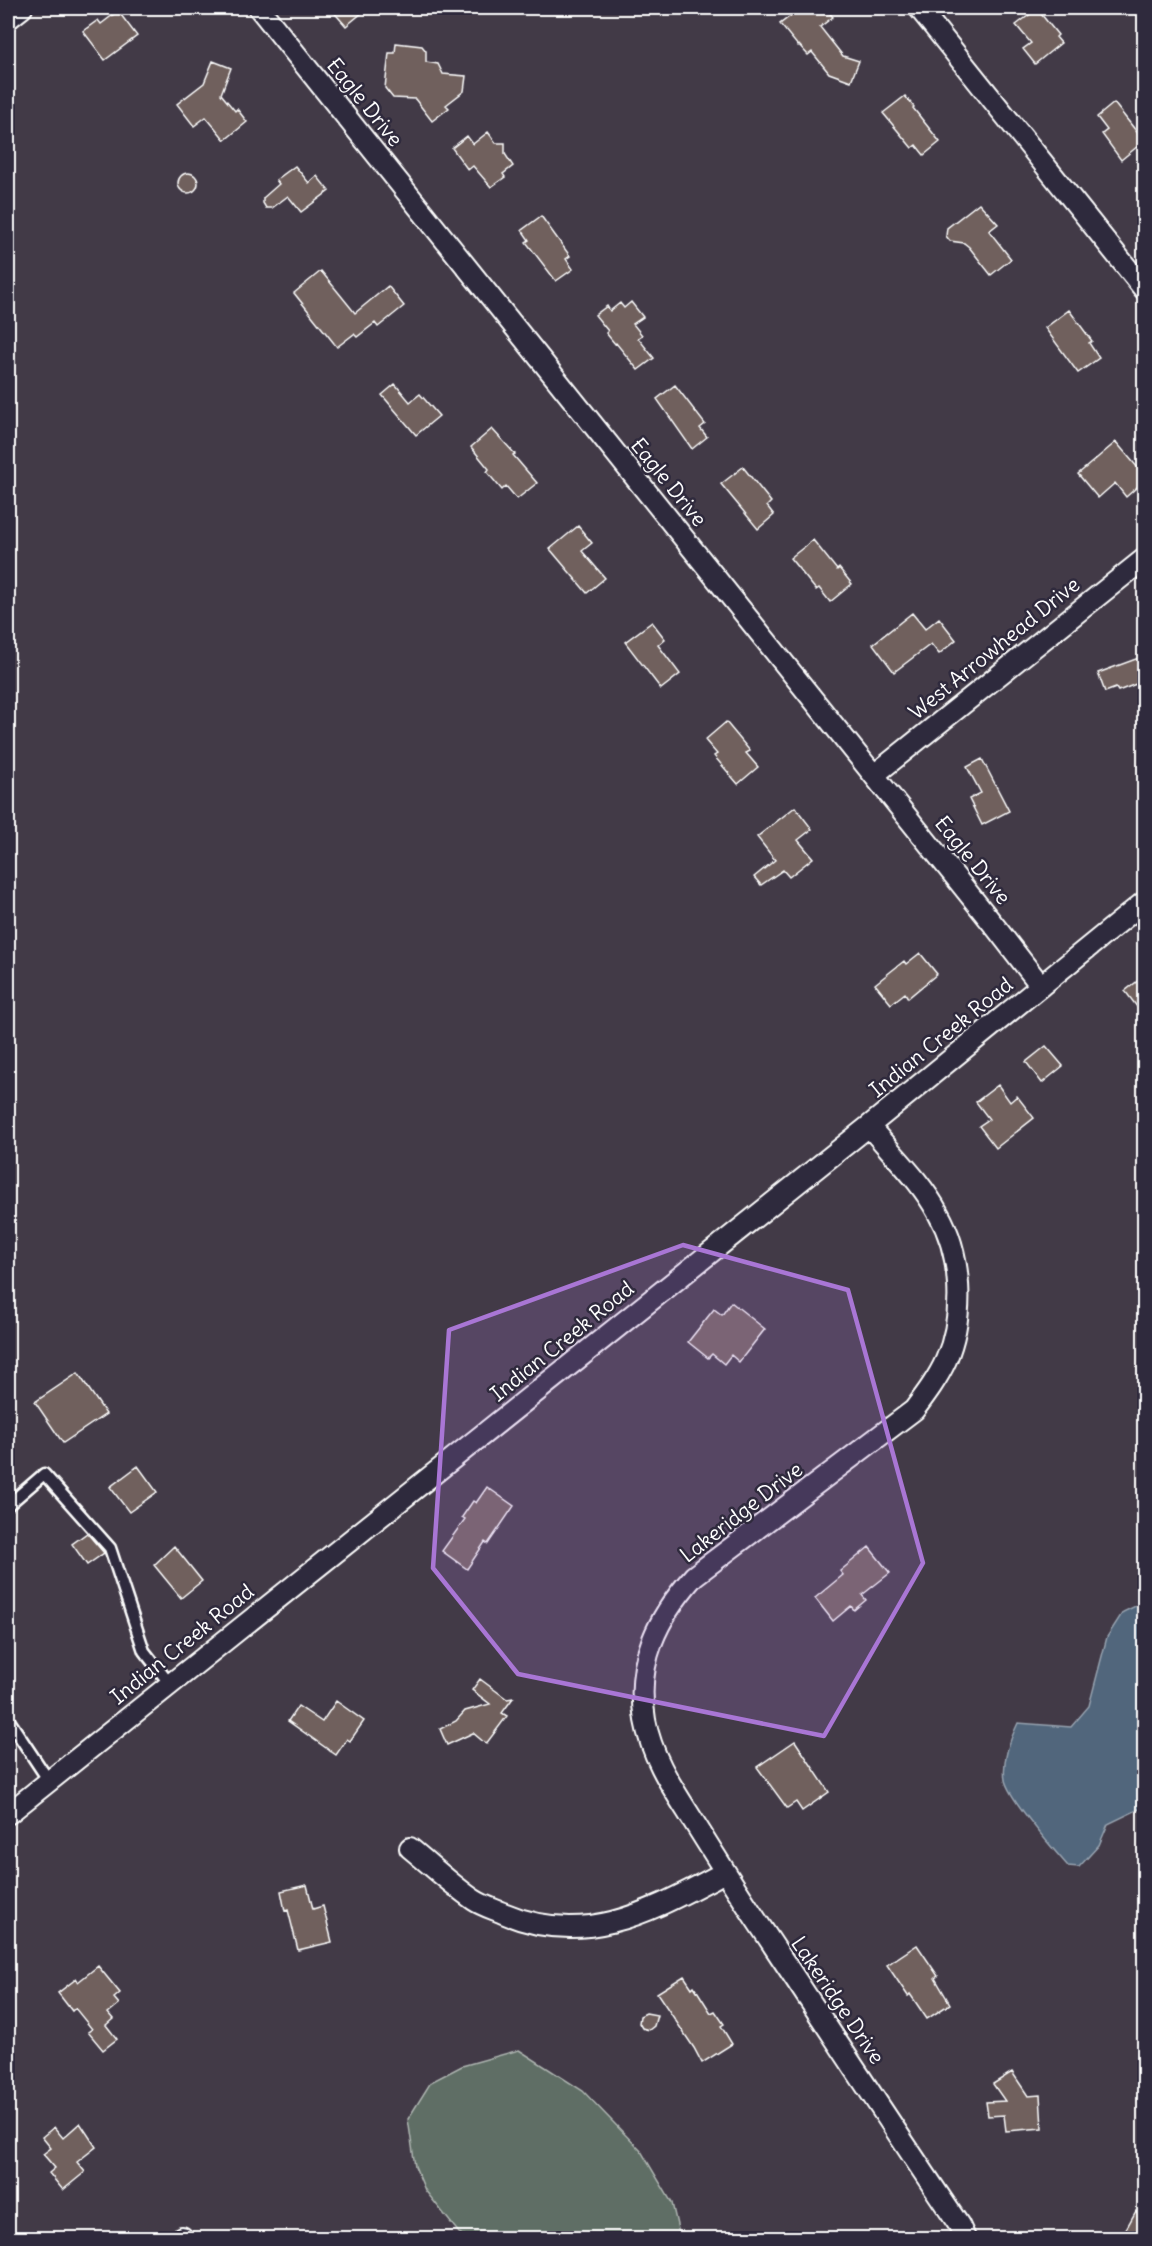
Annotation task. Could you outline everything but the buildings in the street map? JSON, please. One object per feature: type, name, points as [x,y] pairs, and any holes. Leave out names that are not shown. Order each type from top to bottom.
[{"type":"street","points":[[8,19],[22,8]]},
{"type":"street","name":"Eagle Drive","points":[[259,8],[1041,986]]},
{"type":"street","points":[[919,8],[1144,289]]},
{"type":"street","name":"West Arrowhead Drive","points":[[874,775],[1144,559]]},
{"type":"street","name":"Indian Creek Road","points":[[8,1814],[869,1126],[1144,902]]},
{"type":"street","name":"Lakeridge Drive","points":[[869,1126],[929,1198],[947,1234],[958,1283],[958,1314],[953,1341],[936,1380],[914,1410],[694,1576],[665,1612],[654,1633],[646,1657],[643,1701],[645,1722],[661,1769],[724,1872],[965,2238]]},
{"type":"street","points":[[410,1848],[476,1901],[521,1921],[556,1927],[593,1926],[624,1919],[651,1910],[724,1872]]},
{"type":"lane","points":[[8,1505],[44,1474],[110,1548],[144,1651],[171,1684]]},
{"type":"lane","points":[[8,1719],[49,1781]]},
{"type":"highlighted area","points":[[683,1245],[848,1290],[923,1563],[824,1736],[518,1674],[433,1568],[449,1330]]},
{"type":"green space","points":[[519,2050],[583,2091],[641,2151],[672,2203],[680,2238],[468,2238],[459,2233],[425,2190],[415,2166],[408,2119],[431,2082],[462,2066]]},
{"type":"water","points":[[1144,1602],[1144,1810],[1139,1809],[1108,1824],[1099,1845],[1079,1867],[1068,1866],[1033,1824],[1008,1788],[1004,1773],[1007,1750],[1018,1723],[1071,1727],[1089,1706],[1107,1637],[1123,1612]]}]
